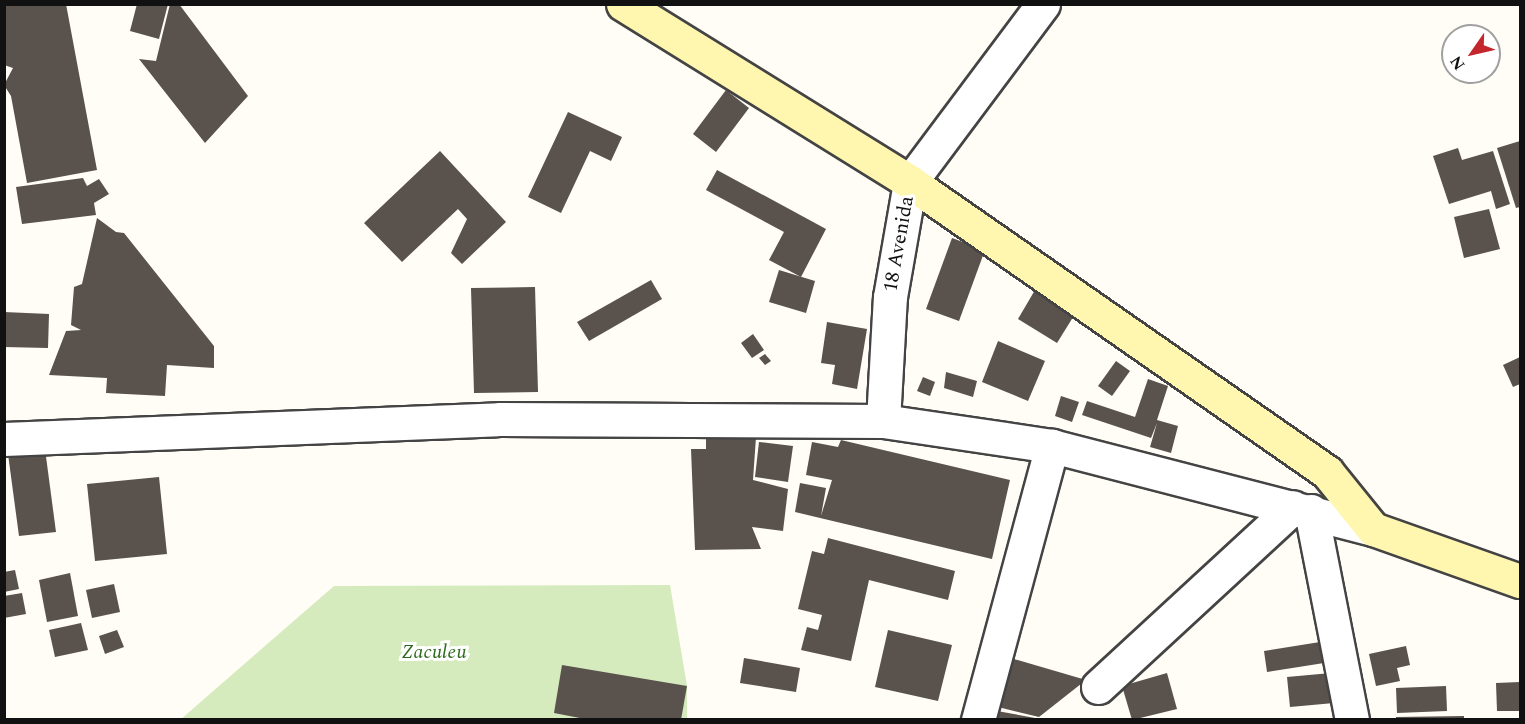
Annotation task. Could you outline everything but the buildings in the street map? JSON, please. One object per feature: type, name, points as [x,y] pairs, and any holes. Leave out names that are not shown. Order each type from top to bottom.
[{"type":"street","points":[[623,4],[910,182],[1327,471],[1373,529]]},
{"type":"street","name":"18 Avenida","points":[[883,421],[890,297],[910,182],[1043,4]]},
{"type":"street","points":[[4,439],[500,419],[883,421],[1052,446],[1373,529],[1521,581]]},
{"type":"street","points":[[978,720],[1052,446]]},
{"type":"street","points":[[1098,687],[1302,509]]},
{"type":"street","points":[[1302,509],[1352,720]]},
{"type":"green space","name":"Zaculeu","points":[[670,585],[687,686],[687,719],[180,720],[334,586]]}]
